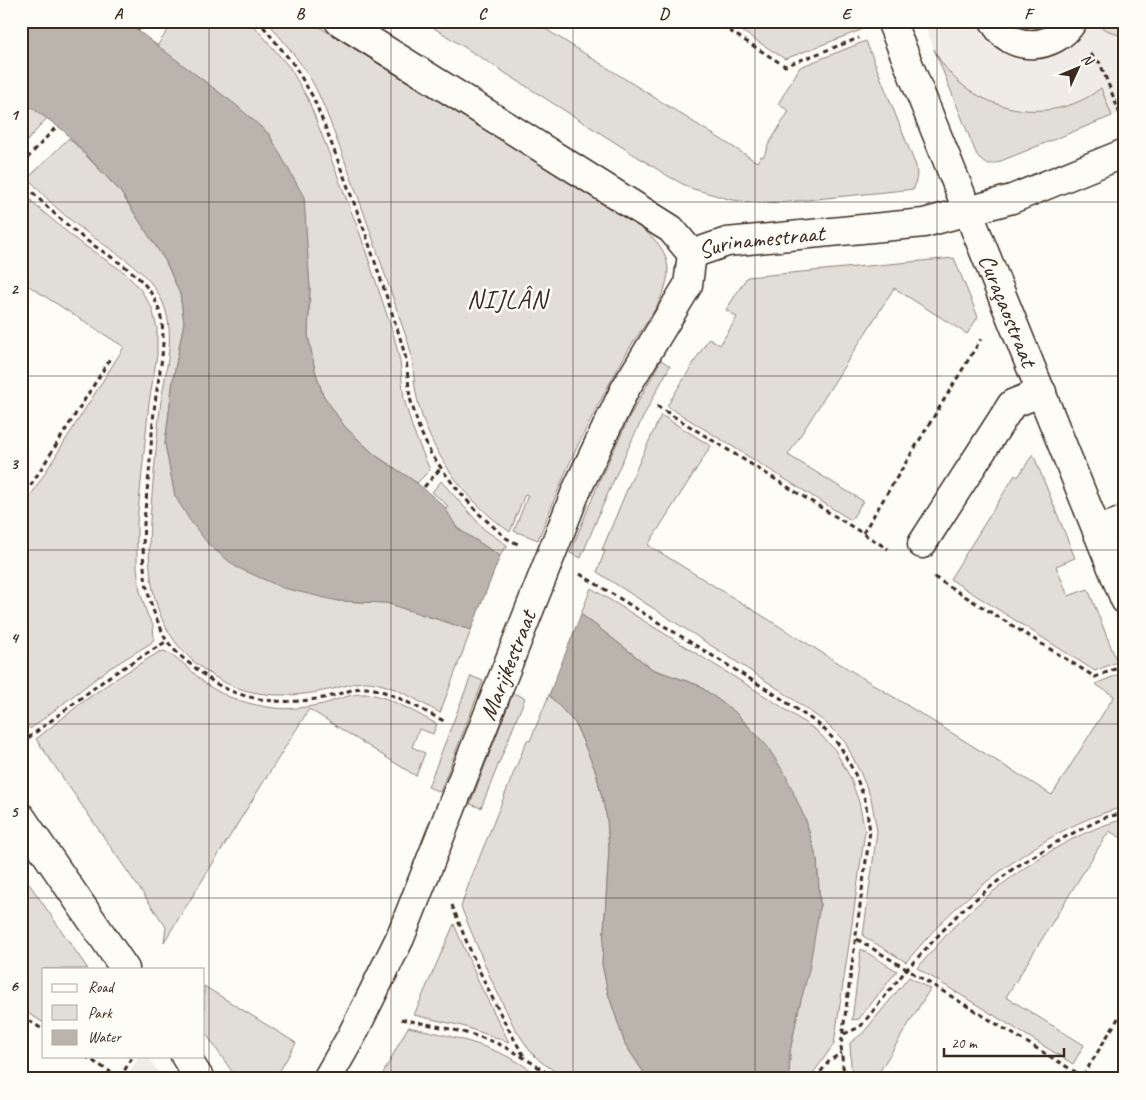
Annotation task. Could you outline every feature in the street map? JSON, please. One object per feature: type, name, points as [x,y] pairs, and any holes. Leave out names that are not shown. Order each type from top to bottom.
[{"type":"street","name":"Surinamestraat","points":[[339,21],[671,229],[692,254],[727,242],[924,223],[1012,199],[1125,153]]},
{"type":"street","points":[[994,21],[1002,33],[1012,40],[1024,44],[1050,42],[1070,26]]},
{"type":"street","name":"Curaçaostraat","points":[[892,23],[1125,600]]},
{"type":"street","name":"Marijkestraat","points":[[326,1079],[352,1037],[400,938],[576,489],[625,389],[688,285],[692,254]]},
{"type":"street","points":[[916,553],[1012,404],[1042,392]]},
{"type":"street","points":[[1097,531],[1125,520]]},
{"type":"street","points":[[21,817],[124,968]]},
{"type":"street","points":[[185,1058],[200,1079]]},
{"type":"path","points":[[138,30],[145,21]]},
{"type":"path","points":[[256,21],[262,25],[294,65],[313,97],[365,232],[399,334],[406,359],[410,398],[419,428],[431,454],[477,512],[506,538],[549,559]]},
{"type":"path","points":[[714,21],[785,66],[892,23]]},
{"type":"path","points":[[1070,26],[1100,63],[1120,113]]},
{"type":"path","points":[[21,165],[57,126]]},
{"type":"path","points":[[21,179],[39,200],[83,238],[128,268],[145,285],[157,306],[163,327],[163,355],[155,404],[143,522],[143,567],[146,589],[153,613],[167,641],[188,662],[214,682],[241,696],[275,702],[329,697],[367,687],[395,696],[446,722]]},
{"type":"path","points":[[863,533],[984,333]]},
{"type":"path","points":[[21,501],[112,356]]},
{"type":"path","points":[[657,406],[863,533],[916,553],[1096,677],[1125,665]]},
{"type":"path","points":[[424,487],[441,468]]},
{"type":"path","points":[[583,576],[776,695],[821,726],[840,746],[855,774],[865,800],[870,831],[842,1053],[842,1067],[846,1079]]},
{"type":"path","points":[[28,738],[110,676],[167,641]]},
{"type":"path","points":[[844,1034],[860,1027],[907,970],[961,911],[1014,868],[1067,836],[1106,817],[1125,813]]},
{"type":"path","points":[[452,906],[507,1028],[526,1058]]},
{"type":"path","points":[[857,939],[1087,1079]]},
{"type":"path","points":[[1083,1076],[1125,1007]]},
{"type":"path","points":[[21,1016],[42,1029]]},
{"type":"path","points":[[401,1019],[474,1036],[505,1047],[526,1058],[556,1079]]},
{"type":"path","points":[[815,1079],[830,1060],[842,1053]]},
{"type":"path","points":[[89,1058],[120,1078],[132,1058]]},
{"type":"shaded area","points":[[923,21],[1125,21],[1125,111],[996,163],[987,164],[982,162],[976,153]]},
{"type":"shaded area","points":[[138,1058],[148,1058],[163,1079],[126,1079]]},
{"type":"green space","points":[[174,21],[246,21],[257,29],[290,68],[308,99],[360,234],[394,336],[400,361],[404,399],[413,430],[430,470],[417,483],[375,455],[345,427],[323,395],[315,371],[308,335],[310,288],[307,250],[281,157],[269,134],[157,46]]},
{"type":"green space","points":[[267,21],[310,21],[637,225],[654,239],[662,249],[668,270],[663,292],[589,422],[567,469],[538,540],[514,531],[528,495],[525,494],[510,532],[478,505],[464,490],[440,456],[430,437],[417,398],[412,357],[408,342],[359,199],[325,110],[308,75]]},
{"type":"green space","points":[[423,21],[533,21],[757,162],[761,156],[763,157],[789,111],[778,104],[800,67],[866,41],[916,166],[917,175],[914,189],[787,202],[759,203],[732,200],[690,188]]},
{"type":"green space","points":[[726,21],[857,21],[861,30],[785,59]]},
{"type":"green space","points":[[1092,21],[1125,21],[1125,38],[1091,23]]},
{"type":"green space","points":[[934,49],[947,70],[964,86],[985,99],[1008,107],[1032,110],[1056,108],[1080,101],[1101,88],[1112,116],[996,163],[987,164],[976,153]]},
{"type":"green space","points":[[21,100],[47,118],[21,148]]},
{"type":"green space","points":[[69,138],[120,191],[166,262],[180,294],[184,322],[173,380],[165,444],[175,496],[338,601],[386,603],[471,630],[440,713],[388,686],[369,682],[314,693],[286,695],[272,695],[245,690],[220,680],[194,662],[175,641],[162,619],[154,594],[150,568],[149,541],[158,421],[169,352],[167,315],[157,291],[141,272],[72,221],[49,201],[28,178]]},
{"type":"green space","points":[[21,188],[35,205],[79,242],[124,272],[140,289],[152,308],[157,328],[157,355],[149,403],[137,522],[137,567],[140,591],[147,614],[153,625],[154,639],[151,643],[107,670],[30,729],[21,716],[21,511],[124,347],[21,281]]},
{"type":"green space","points":[[954,258],[978,317],[967,334],[894,288],[788,455],[863,501],[851,520],[667,406],[709,338],[720,345],[737,317],[726,310],[747,277]]},
{"type":"green space","points":[[661,360],[670,366],[622,461],[581,558],[570,553],[601,477],[630,416]]},
{"type":"green space","points":[[661,415],[711,446],[648,545],[1052,795],[1114,696],[1095,684],[1122,673],[1125,680],[1125,807],[1103,813],[1058,833],[995,875],[958,906],[906,962],[863,936],[877,831],[871,798],[845,742],[825,722],[780,690],[597,572],[605,551],[602,550]]},
{"type":"green space","points":[[1033,454],[1075,558],[1056,566],[1068,596],[1088,589],[1117,662],[1095,671],[950,579],[1015,475],[1018,477]]},
{"type":"green space","points":[[441,481],[485,530],[507,545],[507,548],[504,548],[500,556],[457,528],[445,510],[448,506],[432,492]]},
{"type":"green space","points":[[591,588],[773,701],[817,731],[835,750],[850,777],[859,802],[865,831],[834,1044],[809,1079],[789,1079],[790,1051],[820,905],[817,860],[806,821],[767,746],[735,712],[698,685],[652,669],[581,614]]},
{"type":"green space","points":[[164,651],[181,662],[213,689],[247,703],[280,709],[323,704],[345,697],[367,694],[384,698],[437,724],[433,734],[419,729],[412,747],[425,753],[416,776],[309,709],[164,942],[166,927],[36,739],[114,680],[159,652]]},
{"type":"green space","points":[[471,676],[483,681],[440,792],[428,787]]},
{"type":"green space","points":[[513,693],[525,698],[481,808],[470,804]]},
{"type":"green space","points":[[549,695],[575,723],[596,772],[607,819],[609,849],[602,964],[608,993],[625,1044],[648,1079],[566,1079],[540,1061],[530,1051],[514,1027],[490,977],[461,907],[527,740],[530,741]]},
{"type":"green space","points":[[1125,819],[1125,840],[1109,831],[1006,997],[1084,1045],[1073,1064],[917,968],[959,921],[982,900],[1020,871],[1061,845],[1083,834]]},
{"type":"green space","points":[[21,872],[87,968],[42,968],[42,1022],[21,1009]]},
{"type":"green space","points":[[454,924],[479,983],[509,1042],[462,1026],[414,1015]]},
{"type":"green space","points":[[861,949],[897,971],[859,1019],[852,1020]]},
{"type":"green space","points":[[909,977],[930,989],[875,1079],[854,1079],[851,1066],[850,1043],[863,1033]]},
{"type":"green space","points":[[205,987],[296,1043],[275,1079],[237,1079],[205,1032]]},
{"type":"green space","points":[[408,1027],[486,1047],[515,1060],[544,1079],[380,1079]]},
{"type":"water","points":[[21,21],[125,21],[236,105],[269,134],[304,197],[310,288],[308,335],[315,370],[323,395],[345,427],[375,455],[417,483],[444,506],[457,528],[500,556],[471,630],[386,603],[338,601],[283,588],[236,567],[209,545],[189,519],[175,496],[165,444],[173,380],[184,322],[180,294],[166,262],[120,191],[63,130],[21,100]]},
{"type":"water","points":[[581,614],[652,669],[698,685],[735,712],[767,746],[786,776],[806,821],[817,860],[820,905],[809,970],[790,1051],[789,1079],[648,1079],[625,1044],[608,993],[602,964],[609,849],[607,819],[596,772],[575,723],[549,695]]},
{"type":"district","name":"NIJLÂN","points":[[507,299]]}]
